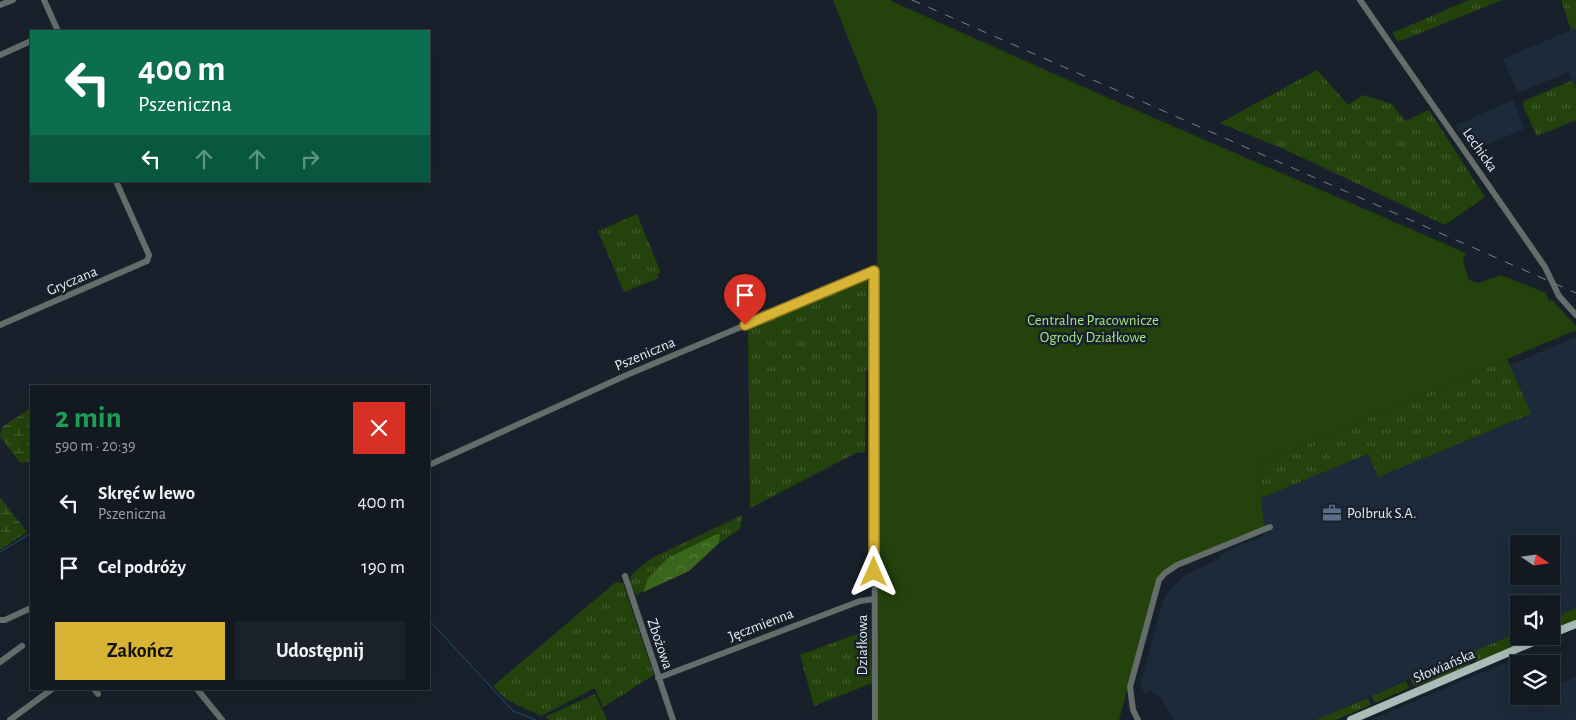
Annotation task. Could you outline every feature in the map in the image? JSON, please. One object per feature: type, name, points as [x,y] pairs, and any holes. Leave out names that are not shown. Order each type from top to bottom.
[{"type":"main road","points":[[1560,630],[1576,624]]},
{"type":"main road","name":"Słowiańska","points":[[1351,720],[1525,645]]},
{"type":"street","points":[[0,5],[13,0]]},
{"type":"street","points":[[44,0],[56,30]]},
{"type":"street","name":"Lechicka","points":[[1360,0],[1545,267],[1558,296],[1576,315]]},
{"type":"street","points":[[0,54],[30,41]]},
{"type":"street","name":"Gryczana","points":[[0,325],[147,262],[149,255],[116,182]]},
{"type":"street","name":"Pszeniczna","points":[[430,465],[629,374],[874,271]]},
{"type":"street","name":"Działkowa","points":[[874,271],[875,720]]},
{"type":"street","points":[[1138,720],[1131,704],[1130,687],[1159,580],[1164,572],[1270,527]]},
{"type":"street","name":"Zbożowa","points":[[626,576],[673,720]]},
{"type":"street","name":"Jęczmienna","points":[[658,678],[860,601],[874,599]]},
{"type":"street","points":[[0,620],[5,620],[30,608]]},
{"type":"street","points":[[0,662],[22,646]]},
{"type":"street","points":[[10,720],[51,690]]},
{"type":"street","points":[[198,690],[222,720]]},
{"type":"shaded area","points":[[1576,28],[1576,88],[1569,72],[1518,93],[1503,59]]},
{"type":"shaded area","points":[[1513,100],[1524,129],[1474,150],[1456,125]]},
{"type":"shaded area","points":[[1576,337],[1576,608],[1560,614],[1560,595],[1510,595],[1510,636],[1315,720],[1174,720],[1160,696],[1150,691],[1145,694],[1140,686],[1163,600],[1169,590],[1185,575],[1221,558],[1219,555],[1264,535],[1261,498],[1368,454],[1378,477],[1530,414],[1510,365]]},
{"type":"shaded area","points":[[1509,661],[1510,705],[1560,705],[1560,684],[1576,676],[1576,720],[1371,720]]},
{"type":"green space","name":"Centralne Pracownicze Ogrody Działkowe","points":[[833,0],[889,0],[1115,101],[1466,253],[1463,261],[1469,280],[1478,283],[1501,275],[1546,293],[1549,301],[1552,300],[1576,326],[1576,330],[1263,463],[1261,498],[1264,527],[1231,540],[1157,578],[1119,720],[878,720],[877,111]]},
{"type":"green space","points":[[1469,0],[1502,0],[1398,42],[1392,33]]},
{"type":"green space","points":[[1561,0],[1576,0],[1576,28],[1571,30]]},
{"type":"green space","points":[[1317,70],[1348,105],[1363,95],[1392,104],[1405,121],[1429,110],[1485,197],[1445,225],[1286,150],[1220,123]]},
{"type":"green space","points":[[1573,80],[1576,88],[1576,120],[1537,136],[1523,106],[1524,101]]},
{"type":"green space","points":[[637,214],[661,273],[657,274],[659,278],[624,292],[598,231]]},
{"type":"green space","points":[[867,277],[871,368],[866,371],[865,452],[856,453],[750,508],[748,328]]},
{"type":"green space","points":[[1507,359],[1531,414],[1378,477],[1368,454],[1261,498],[1263,463]]},
{"type":"green space","points":[[30,409],[30,461],[20,463],[0,436],[2,427]]},
{"type":"green space","points":[[0,497],[27,532],[0,550]]},
{"type":"green space","points":[[742,515],[740,529],[719,543],[689,571],[636,595],[630,583],[631,575],[650,559]]},
{"type":"green space","points":[[720,534],[719,543],[689,571],[643,592],[649,577],[668,558]]},
{"type":"green space","points":[[616,582],[623,583],[654,675],[603,707],[595,688],[541,716],[506,699],[493,686]]},
{"type":"green space","points":[[1576,608],[1576,621],[1560,627],[1560,614]]},
{"type":"green space","points":[[870,629],[872,683],[814,706],[800,655]]},
{"type":"green space","points":[[1510,636],[1510,645],[1519,645],[1478,662],[1474,661],[1470,653]]},
{"type":"green space","points":[[1466,655],[1470,662],[1468,667],[1415,687],[1410,679]]},
{"type":"green space","points":[[1406,681],[1409,688],[1375,703],[1372,696]]},
{"type":"green space","points":[[595,694],[607,720],[550,720],[545,717]]},
{"type":"green space","points":[[1368,698],[1371,705],[1335,720],[1315,720]]},
{"type":"waterway","points":[[0,552],[30,534]]},
{"type":"waterway","points":[[430,621],[513,711],[536,720]]},
{"type":"railway","points":[[912,0],[1576,293]]},
{"type":"place","name":"Polbruk S.A.","points":[[1332,513]]},
{"type":"route","points":[[745,325],[874,271],[874,572]]}]
